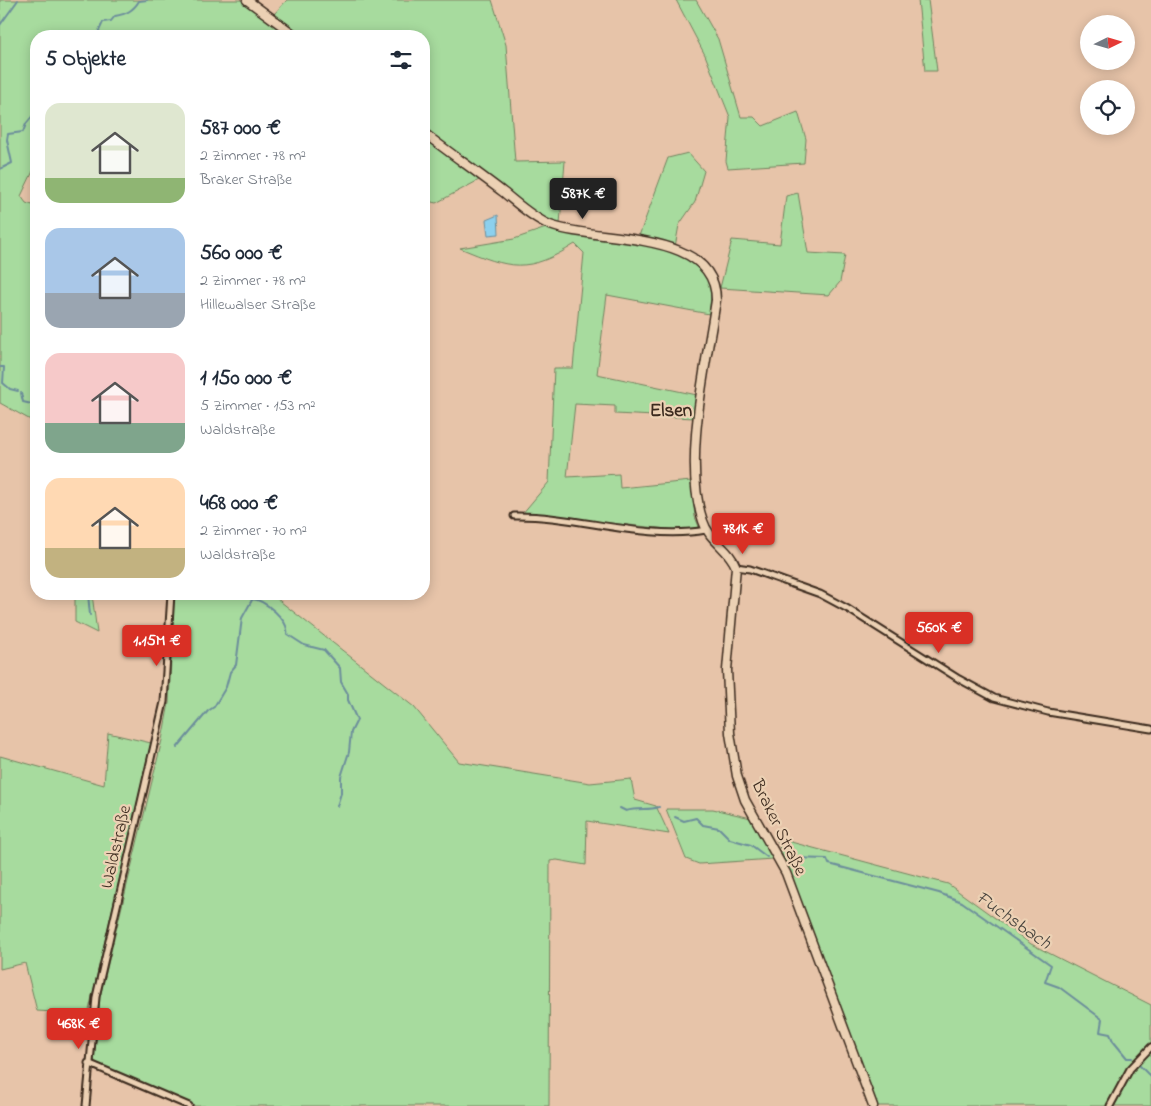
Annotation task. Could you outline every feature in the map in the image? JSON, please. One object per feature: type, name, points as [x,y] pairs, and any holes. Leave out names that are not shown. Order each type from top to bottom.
[{"type":"main road","points":[[248,0],[288,30]]},
{"type":"main road","points":[[430,138],[549,225],[667,246],[699,262],[709,273],[716,288],[716,300],[696,453],[698,506],[706,530],[731,556],[736,567]]},
{"type":"main road","name":"Braker Straße","points":[[736,567],[727,670],[730,733],[737,776],[745,800],[783,867],[873,1106]]},
{"type":"street","points":[[514,516],[649,530],[691,533],[706,530]]},
{"type":"street","points":[[736,567],[750,569],[826,598],[994,698],[1048,712],[1151,729]]},
{"type":"street","name":"Waldstraße","points":[[86,1106],[88,1063],[96,997],[164,702],[171,600]]},
{"type":"street","points":[[1110,1106],[1130,1069],[1151,1047]]},
{"type":"street","points":[[88,1063],[189,1106]]},
{"type":"green space","points":[[0,0],[254,0],[273,15],[287,0],[492,0],[506,45],[515,162],[565,161],[560,224],[575,227],[582,235],[652,247],[688,259],[701,269],[709,280],[711,288],[709,314],[607,295],[597,374],[697,395],[694,418],[615,414],[615,406],[575,404],[567,477],[619,474],[620,488],[691,481],[695,517],[700,529],[687,531],[522,514],[549,482],[554,368],[573,368],[584,253],[575,244],[559,254],[544,260],[519,265],[492,260],[460,248],[514,239],[549,227],[479,180],[436,203],[430,202],[430,30],[30,30],[30,177],[21,196],[26,203],[30,204],[30,420],[0,403]]},
{"type":"green space","points":[[676,0],[696,0],[718,39],[741,117],[754,117],[763,126],[798,112],[806,139],[804,163],[728,168],[726,161],[730,117],[705,55]]},
{"type":"green space","points":[[918,0],[928,0],[937,71],[925,71]]},
{"type":"green space","points":[[688,153],[704,171],[695,202],[679,225],[675,247],[639,236],[668,158]]},
{"type":"green space","points":[[798,193],[808,253],[845,255],[840,282],[829,295],[720,288],[732,240],[780,244],[786,196]]},
{"type":"green space","points":[[75,600],[93,600],[97,633],[75,622]]},
{"type":"green space","points":[[174,600],[279,600],[414,707],[459,762],[590,783],[631,779],[635,800],[656,806],[669,834],[587,821],[586,865],[557,860],[550,861],[549,1106],[195,1106],[94,1063],[100,997],[162,740],[169,703]]},
{"type":"green space","points":[[108,733],[151,743],[88,1014],[37,1011],[25,963],[0,969],[0,756],[104,785]]},
{"type":"green space","points":[[666,809],[713,809],[751,818],[773,859],[699,864],[686,859]]},
{"type":"green space","points":[[776,838],[948,884],[1031,944],[1151,1005],[1151,1106],[877,1106]]},
{"type":"water","points":[[498,215],[499,234],[488,235],[486,220]]},
{"type":"waterway","points":[[0,25],[18,0]]},
{"type":"waterway","points":[[99,30],[103,22],[111,21],[115,16],[132,10],[139,1],[147,0]]},
{"type":"waterway","points":[[0,169],[12,163],[7,140],[8,134],[23,132],[30,119]]},
{"type":"waterway","points":[[0,367],[4,367],[3,383],[10,389],[18,391]]},
{"type":"waterway","points":[[21,393],[23,402],[30,404]]},
{"type":"waterway","points":[[89,600],[90,615]]},
{"type":"waterway","points":[[177,748],[208,711],[214,707],[226,687],[230,672],[236,665],[242,618],[252,600]]},
{"type":"waterway","points":[[257,600],[269,607],[281,618],[285,623],[287,634],[304,645],[324,650],[340,668],[341,682],[348,694],[348,700],[357,720],[351,732],[349,752],[341,777],[341,793],[337,806]]},
{"type":"waterway","name":"Fuchsbach","points":[[620,808],[626,811],[659,807]]},
{"type":"waterway","name":"Fuchsbach","points":[[675,817],[684,821],[696,818],[703,825],[719,828],[730,839],[751,845],[767,857]]},
{"type":"waterway","name":"Fuchsbach","points":[[793,858],[827,859],[829,864],[939,893],[962,902],[1051,965],[1045,982],[1059,987],[1102,1019],[1100,1032],[1110,1034],[1113,1041],[1127,1058],[1132,1058]]},
{"type":"waterway","name":"Fuchsbach","points":[[1139,1065],[1151,1077]]},
{"type":"district","name":"Elsen","points":[[671,411]]}]
